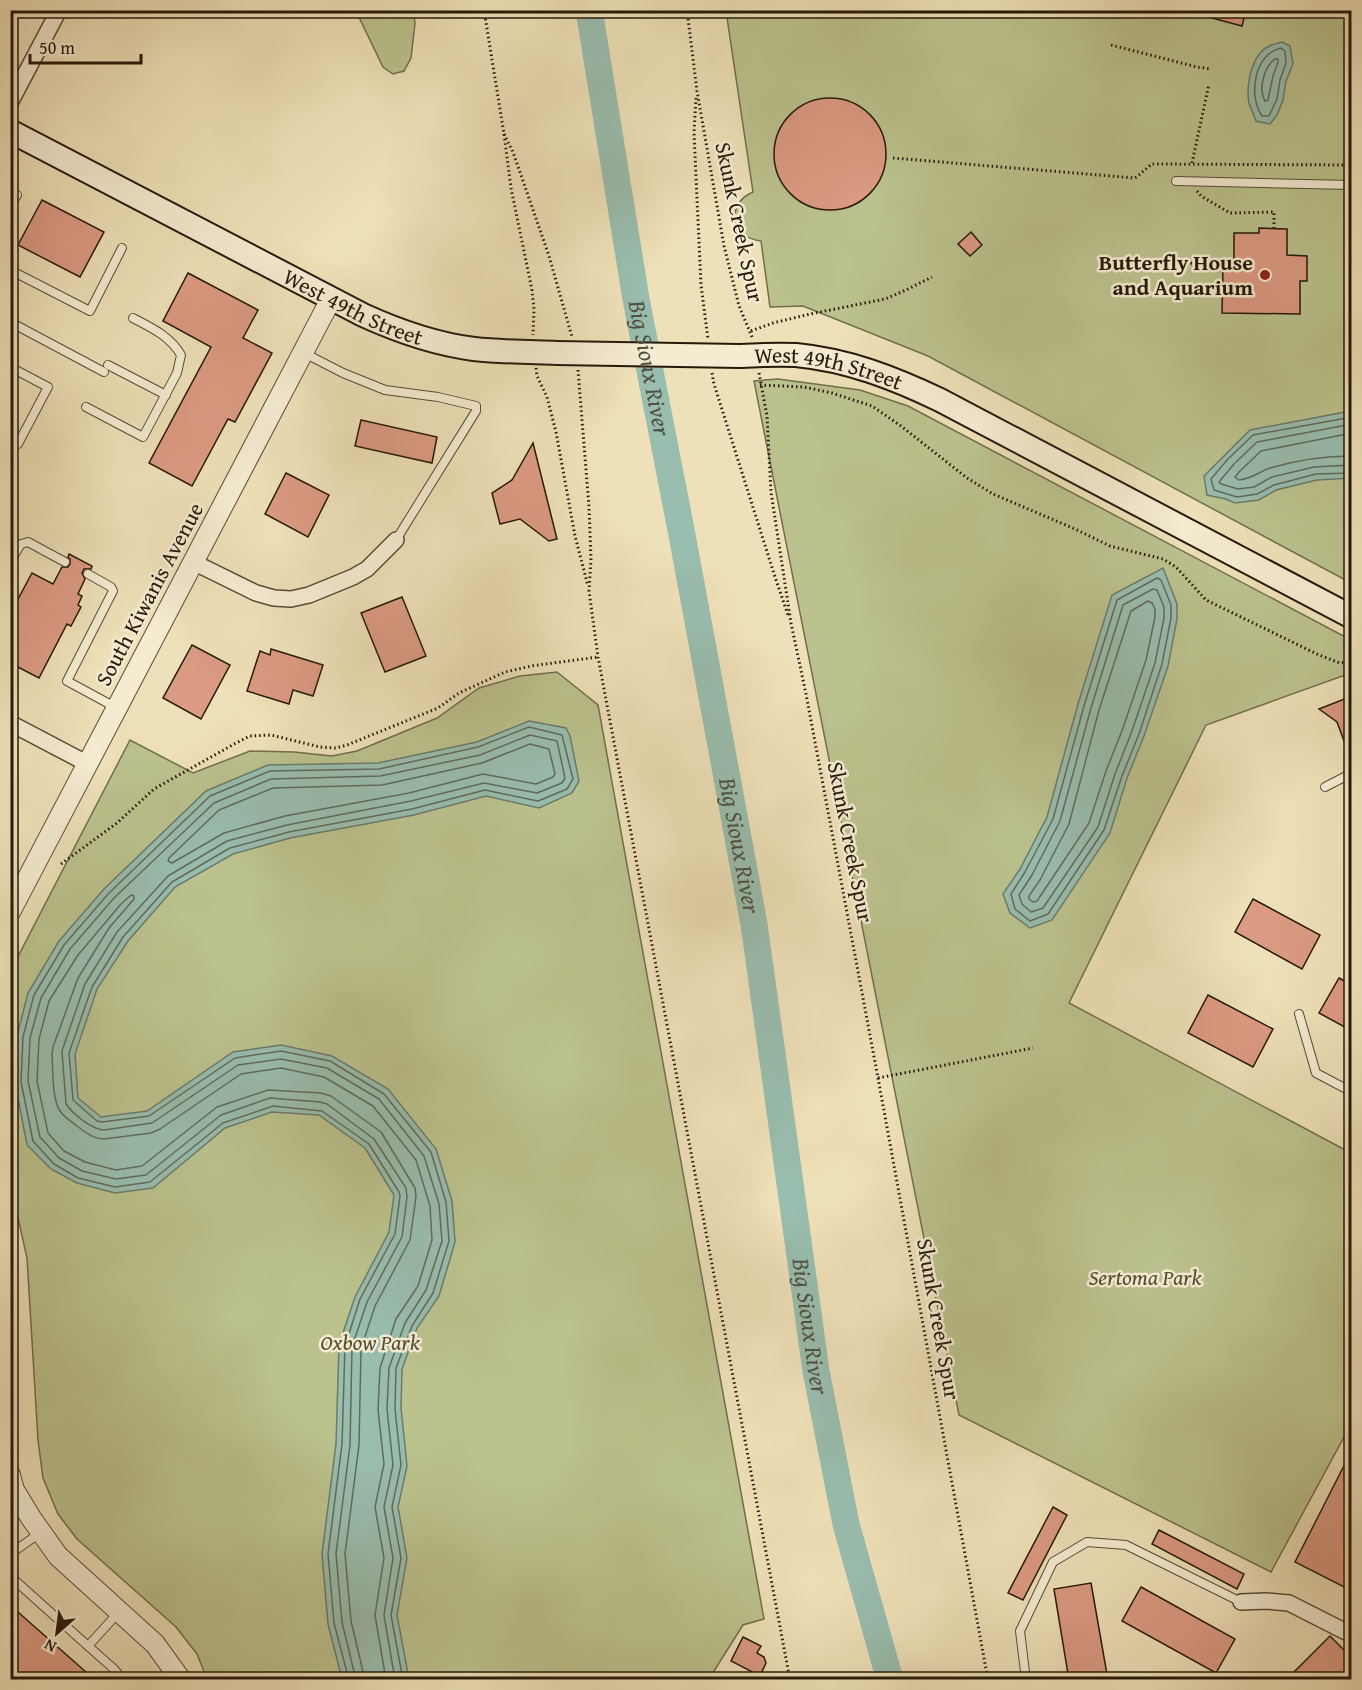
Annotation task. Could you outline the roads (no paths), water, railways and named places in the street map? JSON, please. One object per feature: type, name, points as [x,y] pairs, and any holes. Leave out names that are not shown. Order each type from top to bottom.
[{"type":"main road","name":"West 49th Street","points":[[10,131],[331,299],[390,327],[441,343],[472,348],[533,352],[566,350],[749,356],[795,355],[848,364],[902,382],[1352,617]]},
{"type":"street","points":[[10,103],[59,10]]},
{"type":"street","name":"South Kiwanis Avenue","points":[[13,903],[331,299]]},
{"type":"street","points":[[193,562],[256,593],[274,598],[291,599],[327,588],[367,569],[396,540]]},
{"type":"street","points":[[10,723],[88,764]]},
{"type":"street","points":[[10,1475],[14,1490],[58,1556],[155,1644],[182,1680]]},
{"type":"street","points":[[1241,1602],[1289,1603],[1352,1635]]},
{"type":"lane","points":[[1176,181],[1352,185]]},
{"type":"lane","points":[[10,207],[17,195]]},
{"type":"lane","points":[[10,270],[90,311],[122,248]]},
{"type":"lane","points":[[86,407],[143,437],[166,395],[177,373],[181,355],[165,336],[133,318]]},
{"type":"lane","points":[[10,322],[166,395]]},
{"type":"lane","points":[[303,352],[343,373],[385,390],[438,397],[477,406],[396,540]]},
{"type":"lane","points":[[10,367],[48,387],[18,444]]},
{"type":"lane","points":[[10,561],[21,544],[28,542],[65,562]]},
{"type":"lane","points":[[88,574],[111,586],[113,591],[67,681],[117,708]]},
{"type":"lane","points":[[1325,787],[1352,773]]},
{"type":"lane","points":[[1299,1014],[1316,1073],[1352,1092]]},
{"type":"lane","points":[[10,1554],[41,1533]]},
{"type":"lane","points":[[1026,1680],[1020,1631],[1053,1562],[1087,1542],[1126,1545],[1241,1602]]},
{"type":"lane","points":[[10,1576],[114,1669],[123,1680]]},
{"type":"lane","points":[[88,1646],[119,1612]]},
{"type":"water","points":[[1282,42],[1290,46],[1293,64],[1286,81],[1283,100],[1277,115],[1270,124],[1256,121],[1248,97],[1252,70],[1257,57],[1263,50]]},
{"type":"water","points":[[1351,411],[1351,478],[1317,480],[1276,490],[1259,500],[1235,503],[1207,495],[1204,476],[1250,430]]},
{"type":"water","points":[[1163,568],[1177,604],[1177,619],[1168,666],[1127,778],[1110,833],[1052,920],[1030,928],[1010,913],[1003,894],[1020,869],[1047,817],[1078,704],[1112,595]]},
{"type":"water","points":[[529,721],[566,728],[570,736],[579,781],[572,793],[539,808],[486,796],[414,815],[290,838],[233,854],[175,887],[128,941],[97,989],[75,1054],[78,1098],[101,1117],[147,1111],[233,1052],[281,1045],[332,1056],[388,1089],[436,1149],[452,1201],[455,1242],[439,1296],[417,1328],[402,1369],[401,1408],[407,1466],[398,1507],[407,1558],[397,1615],[409,1679],[344,1679],[328,1624],[322,1554],[336,1444],[339,1345],[355,1297],[389,1232],[394,1195],[365,1148],[319,1115],[272,1112],[225,1128],[153,1188],[115,1193],[77,1183],[51,1169],[27,1145],[15,1083],[17,1036],[28,993],[59,941],[104,889],[206,791],[268,765],[378,763],[477,742]]},
{"type":"waterway","name":"Big Sioux River","points":[[589,10],[636,299],[754,924],[816,1371],[846,1524],[890,1680]]},
{"type":"place","name":"Butterfly House and Aquarium","points":[[1265,275]]},
{"type":"park label","name":"Sertoma Park","points":[[1145,1277]]},
{"type":"park label","name":"Oxbow Park","points":[[370,1342]]}]
